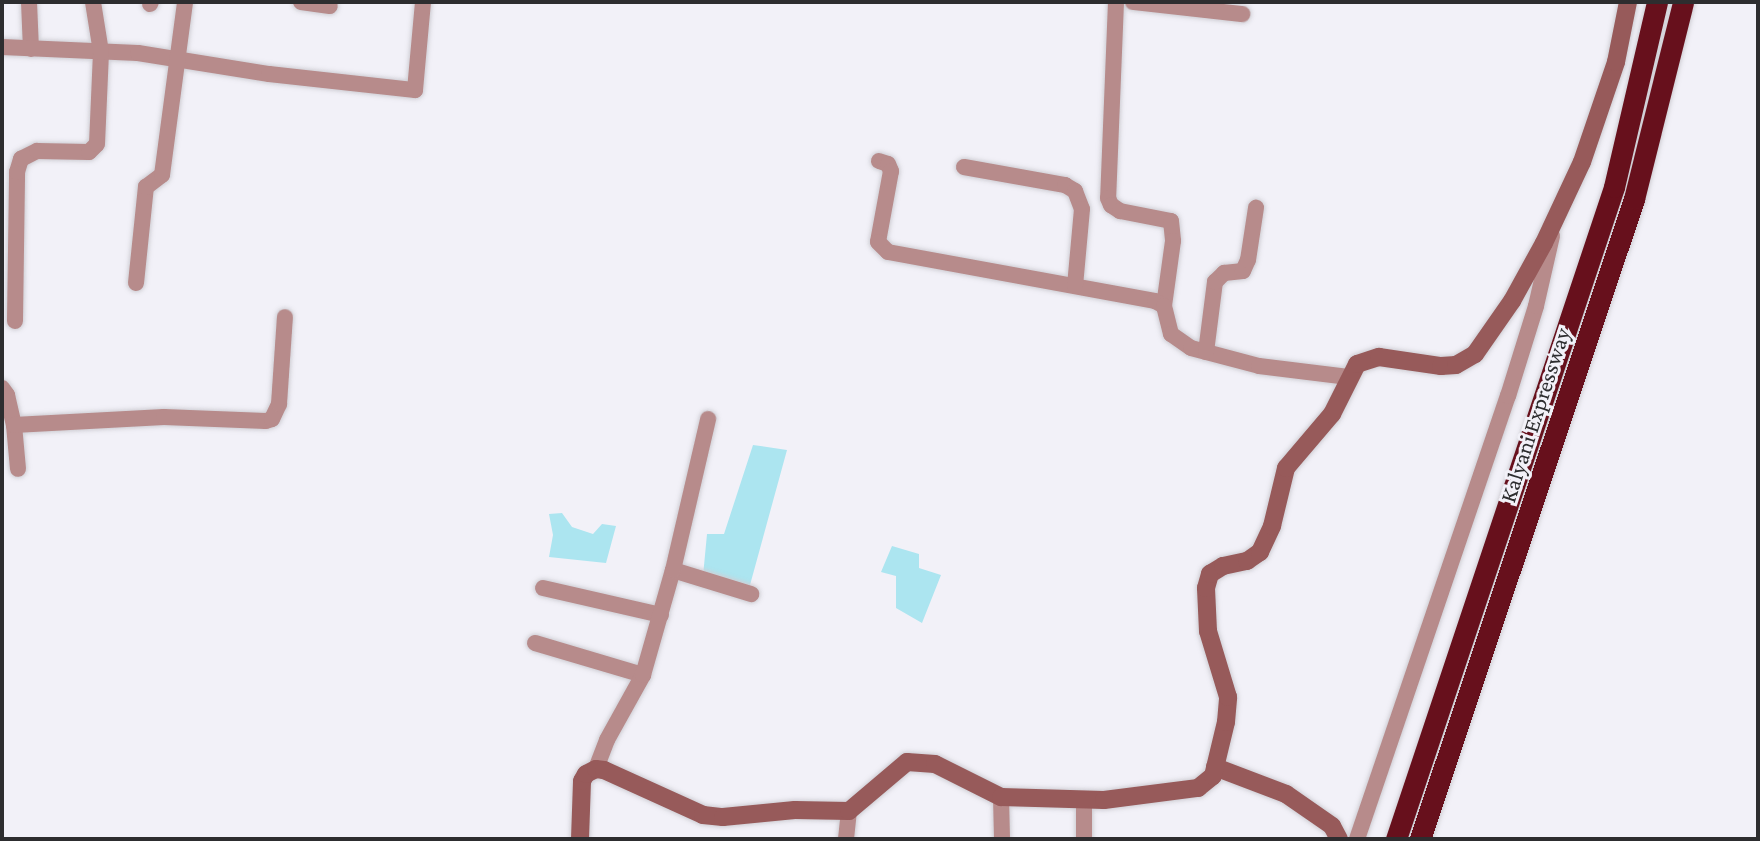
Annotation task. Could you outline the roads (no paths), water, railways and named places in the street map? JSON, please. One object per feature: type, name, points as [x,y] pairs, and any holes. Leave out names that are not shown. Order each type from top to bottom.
[{"type":"highway","name":"Kalyani Expressway","points":[[1396,839],[1614,187],[1657,2]]},
{"type":"highway","name":"Kalyani Expressway","points":[[1420,839],[1634,199],[1683,2]]},
{"type":"street","points":[[29,2],[30,49]]},
{"type":"street","points":[[15,321],[17,172],[21,159],[37,151],[74,153],[94,149],[99,137],[101,52],[93,2]]},
{"type":"street","points":[[136,283],[146,187],[162,175],[185,2]]},
{"type":"street","points":[[301,2],[330,6]]},
{"type":"street","points":[[2,47],[176,59],[415,90],[423,2]]},
{"type":"street","points":[[1116,2],[1108,198],[1111,205],[1120,211],[1171,221],[1173,241],[1164,306],[1171,334],[1191,348],[1259,366],[1349,377]]},
{"type":"street","points":[[1133,2],[1242,14]]},
{"type":"street","points":[[580,839],[582,781],[586,774],[596,769],[604,770],[703,815],[741,817],[795,810],[849,811],[907,762],[935,764],[1001,797],[1104,800],[1198,788],[1213,776],[1226,722],[1228,697],[1208,631],[1208,579],[1216,569],[1247,561],[1260,552],[1272,526],[1286,468],[1332,414],[1357,364],[1367,358],[1379,357],[1441,366],[1468,361],[1512,301],[1583,162],[1616,62],[1628,2]]},
{"type":"street","points":[[879,161],[888,164],[891,170],[878,242],[882,248],[1155,301],[1164,306]]},
{"type":"street","points":[[964,167],[1065,185],[1075,191],[1082,209],[1075,286]]},
{"type":"street","points":[[1206,352],[1215,282],[1220,275],[1243,271],[1248,260],[1256,208]]},
{"type":"street","points":[[1357,839],[1508,396],[1536,306],[1555,220]]},
{"type":"street","points":[[14,425],[164,417],[272,419],[279,404],[285,317]]},
{"type":"street","points":[[2,388],[7,395],[14,425],[18,469]]},
{"type":"street","points":[[596,769],[607,740],[643,675],[673,570],[708,419]]},
{"type":"street","points":[[673,570],[751,594]]},
{"type":"street","points":[[543,588],[661,615]]},
{"type":"street","points":[[535,643],[643,675]]},
{"type":"street","points":[[1215,767],[1286,794],[1332,826],[1339,839]]},
{"type":"street","points":[[1001,797],[1002,839]]},
{"type":"street","points":[[1084,799],[1084,839]]},
{"type":"street","points":[[845,839],[849,811]]},
{"type":"water","points":[[753,445],[787,450],[750,585],[703,576],[707,534],[724,534]]},
{"type":"water","points":[[562,513],[572,527],[593,534],[602,524],[616,526],[606,563],[549,557],[553,535],[549,514]]},
{"type":"water","points":[[892,546],[919,554],[919,568],[941,575],[922,623],[896,608],[896,576],[881,572]]}]
